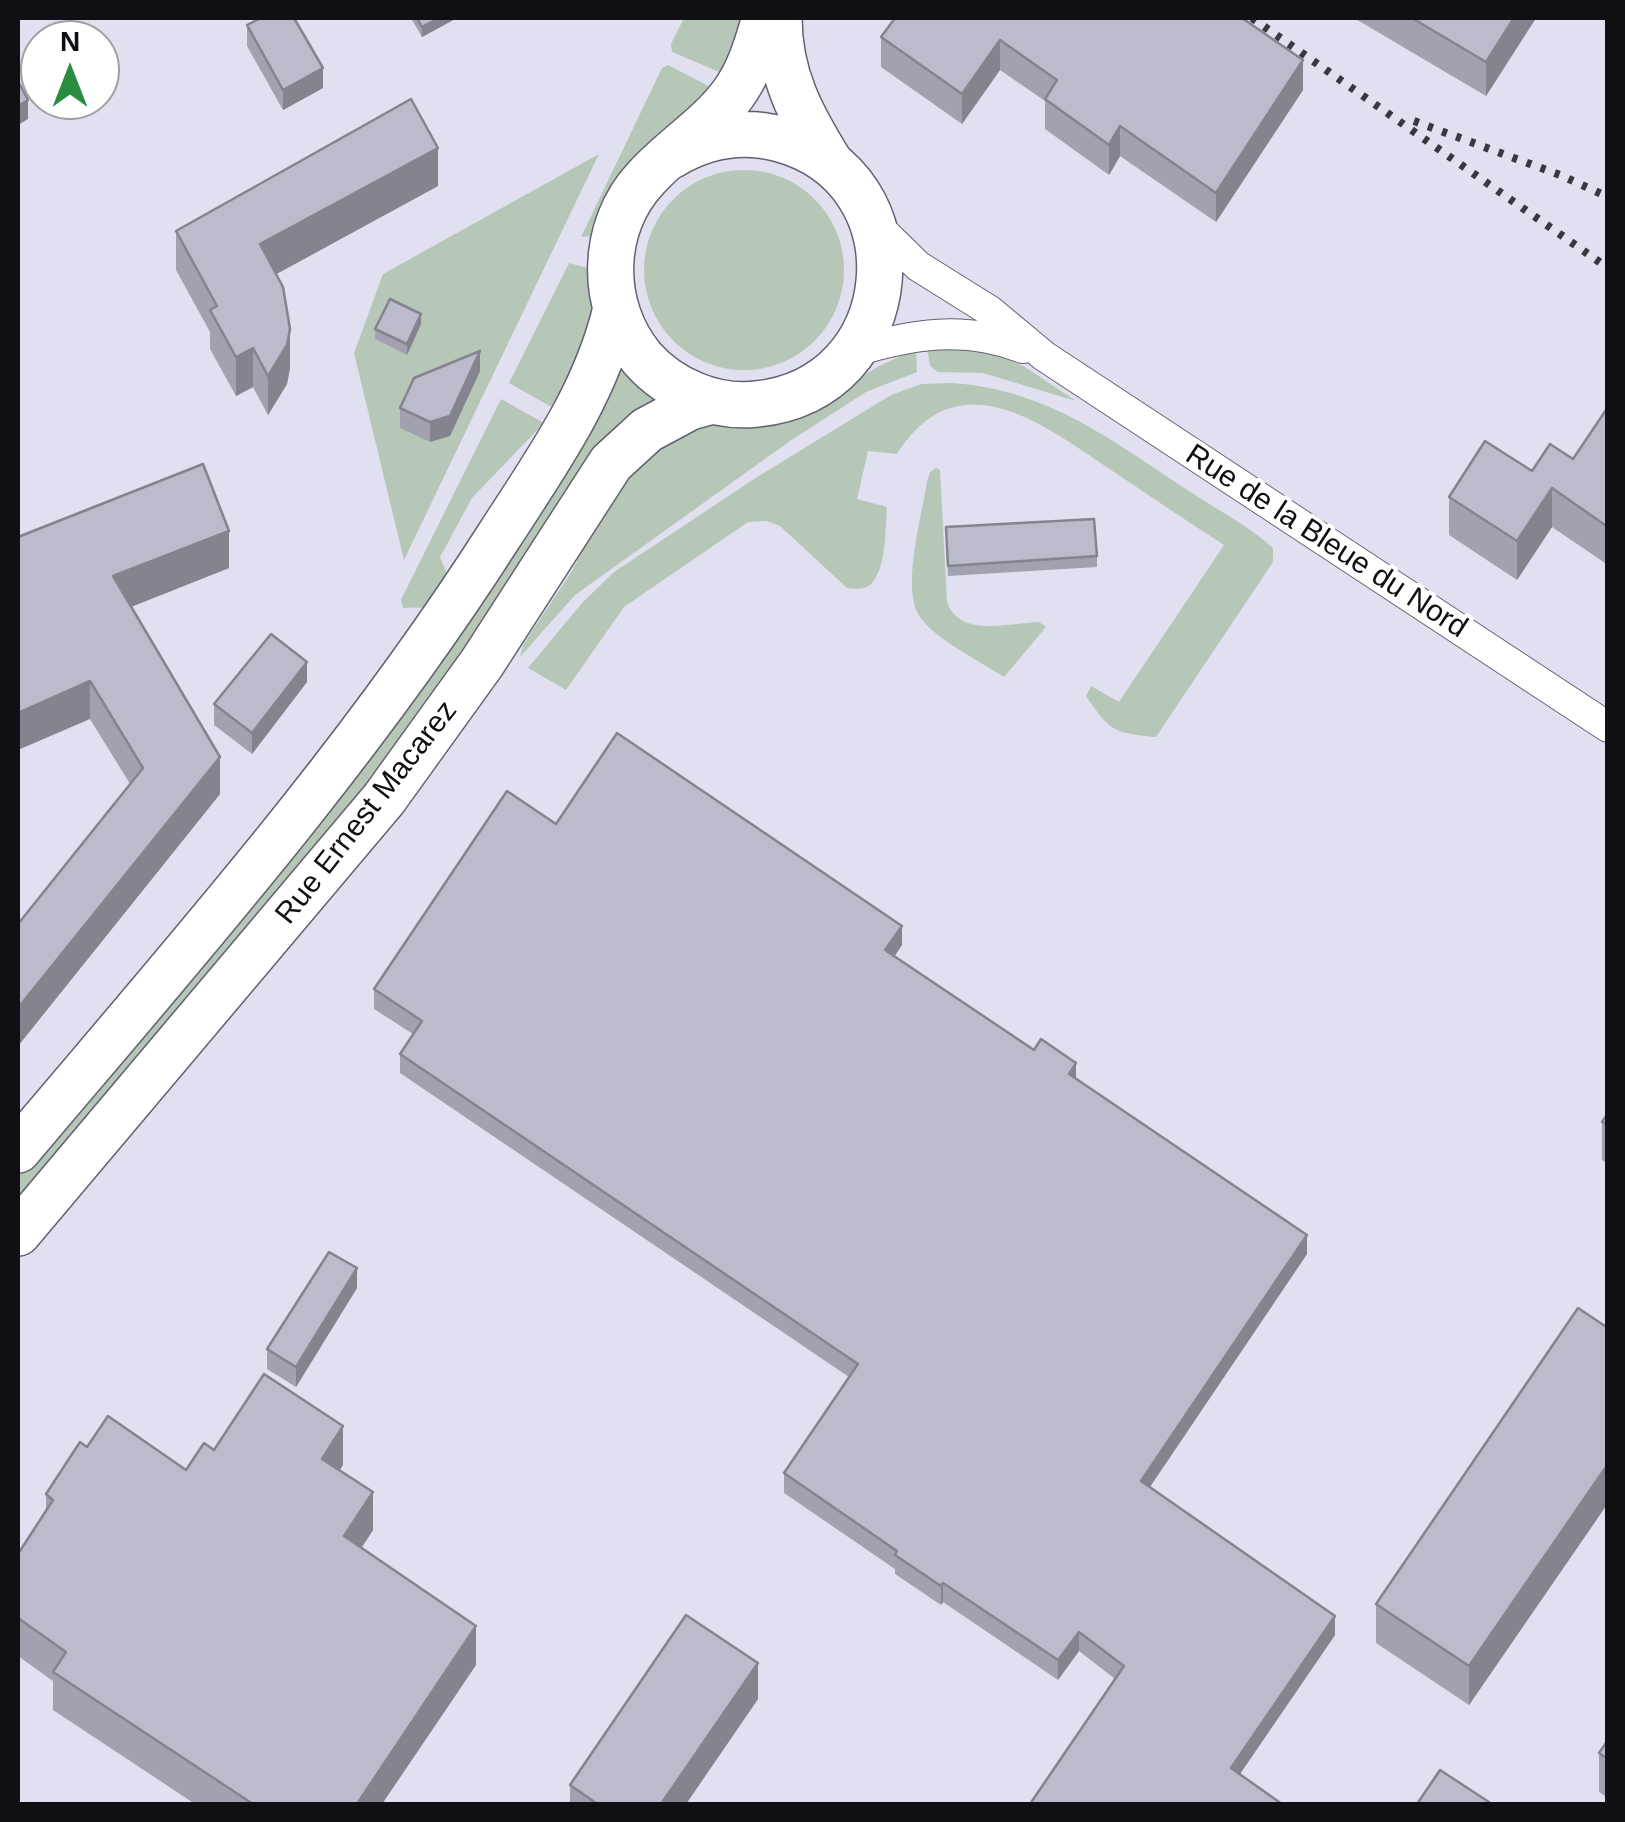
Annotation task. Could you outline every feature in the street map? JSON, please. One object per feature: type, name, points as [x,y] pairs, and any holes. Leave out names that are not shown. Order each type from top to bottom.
[{"type":"main road","name":"Rue Ernest Macarez","points":[[765,18],[754,56],[740,84],[720,109],[642,181],[622,214],[610,260],[616,308],[626,334],[648,364],[686,391],[712,401],[750,405],[788,398],[830,375],[853,352],[874,314],[880,286],[879,247],[871,220],[858,194],[832,166],[802,117],[788,84],[780,52],[780,18]]},
{"type":"main road","name":"Rue Ernest Macarez","points":[[671,156],[706,140],[753,134],[791,142],[832,166]]},
{"type":"main road","name":"Rue Ernest Macarez","points":[[18,1150],[283,836],[413,664],[566,431],[596,371],[616,308]]},
{"type":"main road","name":"Rue Ernest Macarez","points":[[18,1233],[384,799],[482,662],[612,463],[647,430],[690,407],[712,401]]},
{"type":"street","name":"Rue de la Bleue du Nord","points":[[871,220],[918,266],[990,311],[1044,356],[1608,727]]},
{"type":"street","name":"Rue de la Bleue du Nord","points":[[853,352],[903,338],[957,332],[988,336],[1044,356]]},
{"type":"green space","points":[[684,18],[750,18],[729,76],[672,52],[671,44]]},
{"type":"green space","points":[[668,65],[718,91],[593,236],[581,237],[662,68]]},
{"type":"green space","points":[[599,154],[404,560],[354,353],[383,274]]},
{"type":"green space","points":[[744,170],[782,177],[815,199],[837,232],[844,270],[837,308],[815,341],[782,363],[744,370],[706,363],[673,341],[651,308],[644,270],[651,232],[673,199],[706,177]]},
{"type":"green space","points":[[569,263],[588,268],[594,302],[593,326],[555,409],[509,383]]},
{"type":"green space","points":[[927,348],[990,350],[1025,367],[1076,401],[983,373],[938,372],[930,366]]},
{"type":"green space","points":[[916,349],[917,372],[866,392],[790,441],[575,595],[520,657],[523,645],[572,571],[603,509],[638,458],[687,426],[821,404],[877,367]]},
{"type":"green space","points":[[625,367],[659,401],[550,527],[356,805],[18,1206],[18,1177],[314,825],[434,672],[487,597],[620,369]]},
{"type":"green space","points":[[952,383],[1019,396],[1078,421],[1273,548],[1273,562],[1156,737],[1114,728],[1086,696],[1091,686],[1119,702],[1224,545],[1060,436],[1003,409],[975,404],[947,409],[921,425],[897,454],[868,451],[857,499],[887,507],[880,569],[867,587],[847,588],[780,526],[767,521],[748,522],[624,607],[566,690],[528,668],[582,603],[614,572],[891,395],[921,384]]},
{"type":"green space","points":[[501,399],[544,423],[472,498],[440,557],[449,578],[433,607],[403,608],[401,600]]},
{"type":"green space","points":[[936,468],[940,470],[947,602],[953,613],[962,620],[986,626],[1039,622],[1046,627],[1004,677],[943,639],[917,612],[912,583],[915,548],[927,481]]},
{"type":"building","points":[[261,18],[294,18],[323,68],[283,90],[247,25]]},
{"type":"building","points":[[417,18],[439,18],[422,27]]},
{"type":"building","points":[[895,18],[1242,18],[1303,60],[1216,193],[1120,126],[1109,145],[1045,99],[1057,80],[1000,40],[962,94],[881,37]]},
{"type":"building","points":[[1412,18],[1514,18],[1486,62]]},
{"type":"building","points":[[411,99],[438,148],[260,244],[283,287],[290,329],[287,345],[268,376],[253,348],[236,357],[210,310],[217,306],[176,231]]},
{"type":"building","points":[[390,299],[421,314],[407,344],[375,329]]},
{"type":"building","points":[[480,351],[450,416],[430,422],[400,408],[414,378]]},
{"type":"building","points":[[1608,407],[1608,527],[1552,488],[1517,541],[1449,497],[1485,441],[1532,471],[1550,444],[1573,459]]},
{"type":"building","points":[[203,464],[229,531],[113,576],[220,757],[18,1008],[18,924],[143,768],[90,681],[18,713],[18,537]]},
{"type":"building","points":[[1094,519],[1097,556],[948,566],[946,527]]},
{"type":"building","points":[[271,634],[307,662],[252,733],[214,704]]},
{"type":"building","points":[[617,733],[902,926],[885,950],[1034,1050],[1041,1039],[1076,1063],[1069,1074],[1307,1235],[1141,1481],[1335,1616],[1231,1768],[1282,1804],[1030,1804],[1124,1666],[1079,1632],[1058,1660],[895,1555],[897,1551],[784,1473],[858,1364],[400,1054],[422,1021],[374,989],[507,791],[556,824]]},
{"type":"building","points":[[329,1252],[357,1268],[296,1367],[267,1349]]},
{"type":"building","points":[[1578,1308],[1608,1328],[1608,1464],[1469,1666],[1376,1604]]},
{"type":"building","points":[[264,1374],[343,1426],[322,1459],[373,1492],[344,1536],[476,1626],[357,1804],[253,1804],[53,1672],[66,1652],[18,1618],[18,1554],[53,1500],[46,1494],[80,1442],[87,1447],[108,1416],[186,1470],[204,1443],[214,1450]]},
{"type":"building","points":[[686,1615],[758,1663],[661,1804],[594,1804],[570,1785]]},
{"type":"building","points":[[1608,1740],[1608,1759],[1599,1753]]},
{"type":"building","points":[[1440,1770],[1492,1804],[1417,1804]]},
{"type":"railway","points":[[1252,18],[1608,268]]},
{"type":"railway","points":[[1414,121],[1608,197]]}]
